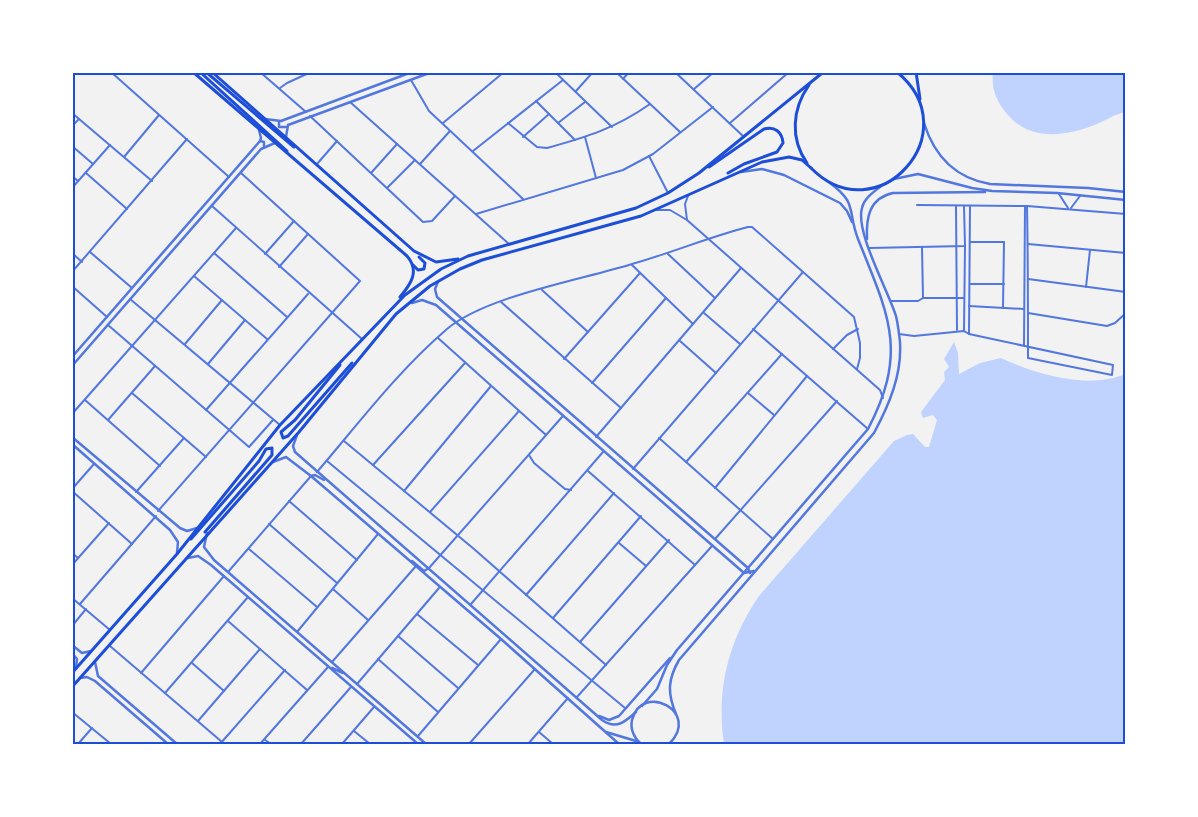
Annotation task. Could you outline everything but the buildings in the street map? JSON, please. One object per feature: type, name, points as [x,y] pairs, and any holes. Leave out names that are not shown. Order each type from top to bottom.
[{"type":"main road","points":[[193,72],[274,143],[375,227],[407,256],[420,271],[425,267],[425,263],[414,251],[212,72]]},
{"type":"main road","points":[[200,72],[278,141],[294,159]]},
{"type":"main road","points":[[206,72],[280,138],[305,155]]},
{"type":"main road","points":[[897,72],[910,86],[920,104]]},
{"type":"main road","points":[[72,687],[198,543],[299,432],[365,351],[406,305],[439,280],[482,260],[656,210],[732,174],[762,162],[785,157],[798,159],[830,183],[856,190],[881,186],[894,179],[907,168],[917,154],[922,138],[924,120],[916,72]]},
{"type":"main road","points":[[699,174],[822,73]]},
{"type":"main road","points":[[811,168],[798,145],[795,119],[803,94],[822,73]]},
{"type":"main road","points":[[414,251],[436,262],[468,256],[636,208],[668,194],[764,129],[774,128],[780,133],[782,143],[777,152],[744,164],[711,184]]},
{"type":"main road","points":[[392,307],[441,269],[468,256]]},
{"type":"main road","points":[[72,673],[183,546],[246,465],[280,425],[392,307],[413,280],[413,264]]},
{"type":"main road","points":[[346,357],[328,382],[292,423],[281,432],[283,438],[287,437],[347,368],[365,351]]},
{"type":"main road","points":[[183,546],[220,508],[259,462],[266,449],[272,448],[272,455],[209,526],[198,543]]},
{"type":"street","points":[[111,72],[229,177]]},
{"type":"street","points":[[260,72],[306,112]]},
{"type":"street","points":[[280,89],[287,82],[311,72]]},
{"type":"street","points":[[264,118],[281,120],[412,72]]},
{"type":"street","points":[[281,120],[279,127],[286,127],[310,116],[432,72]]},
{"type":"street","points":[[442,124],[504,72]]},
{"type":"street","points":[[555,72],[612,127]]},
{"type":"street","points":[[576,92],[593,72]]},
{"type":"street","points":[[616,72],[680,132]]},
{"type":"street","points":[[622,79],[629,72]]},
{"type":"street","points":[[675,72],[744,136]]},
{"type":"street","points":[[694,90],[714,72]]},
{"type":"street","points":[[730,123],[789,72]]},
{"type":"street","points":[[411,80],[429,111],[523,199]]},
{"type":"street","points":[[472,152],[563,80]]},
{"type":"street","points":[[536,101],[575,140]]},
{"type":"street","points":[[350,102],[509,244]]},
{"type":"street","points":[[558,123],[585,102]]},
{"type":"street","points":[[508,123],[537,147],[547,148],[612,127],[626,121],[650,104]]},
{"type":"street","points":[[476,214],[623,170],[649,156],[713,107]]},
{"type":"street","points":[[72,113],[152,181]]},
{"type":"street","points":[[523,136],[549,114]]},
{"type":"street","points":[[124,157],[159,115]]},
{"type":"street","points":[[310,116],[423,222],[432,221],[455,196]]},
{"type":"street","points":[[72,126],[79,119]]},
{"type":"street","points":[[924,120],[932,143],[943,159],[958,172],[976,181],[990,184],[1126,192]]},
{"type":"street","points":[[286,127],[287,138]]},
{"type":"street","points":[[72,357],[260,141],[259,130]]},
{"type":"street","points":[[420,164],[450,131]]},
{"type":"street","points":[[585,137],[596,178]]},
{"type":"street","points":[[72,272],[187,139]]},
{"type":"street","points":[[260,141],[264,142],[264,146]]},
{"type":"street","points":[[316,165],[336,141]]},
{"type":"street","points":[[72,366],[264,146],[274,143]]},
{"type":"street","points":[[371,173],[397,144]]},
{"type":"street","points":[[72,188],[110,145]]},
{"type":"street","points":[[72,146],[93,164]]},
{"type":"street","points":[[649,156],[668,194]]},
{"type":"street","points":[[387,188],[415,160]]},
{"type":"street","points":[[598,715],[612,720],[625,708],[868,429],[883,398],[891,365],[892,344],[889,319],[847,211],[840,203],[784,175],[762,170],[732,174]]},
{"type":"street","points":[[86,172],[127,209]]},
{"type":"street","points":[[158,512],[360,281],[241,173]]},
{"type":"street","points":[[894,179],[918,174],[972,188],[992,191]]},
{"type":"street","points":[[72,176],[78,181]]},
{"type":"street","points":[[830,183],[849,201],[854,226]]},
{"type":"street","points":[[671,744],[679,727],[669,688],[675,667],[683,654],[874,433],[890,401],[899,366],[899,334],[891,301],[867,243],[861,210],[865,200],[881,186]]},
{"type":"street","points":[[867,243],[868,213],[877,200],[884,195],[893,193],[992,191],[1057,193],[1126,200]]},
{"type":"street","points":[[1057,193],[1070,208]]},
{"type":"street","points":[[687,220],[685,201],[689,194]]},
{"type":"street","points":[[1070,208],[1082,195]]},
{"type":"street","points":[[917,205],[1026,206],[1070,208],[1126,214]]},
{"type":"street","points":[[212,206],[308,294],[362,340]]},
{"type":"street","points":[[956,206],[957,330]]},
{"type":"street","points":[[964,206],[964,331]]},
{"type":"street","points":[[969,334],[970,206]]},
{"type":"street","points":[[899,334],[914,336],[957,330],[964,331],[969,334],[1024,345],[1028,346],[1113,365],[1112,375],[1028,358],[1028,346],[1028,313],[1028,279],[1028,244],[1026,206]]},
{"type":"street","points":[[1024,345],[1026,206]]},
{"type":"street","points":[[656,210],[670,210],[687,220],[857,369],[880,390],[883,398]]},
{"type":"street","points":[[677,214],[685,211]]},
{"type":"street","points":[[265,254],[294,221]]},
{"type":"street","points":[[317,472],[403,371],[461,319],[500,301],[631,265],[733,231],[752,227],[854,317],[858,329],[860,358],[857,369]]},
{"type":"street","points":[[72,414],[236,228]]},
{"type":"street","points":[[279,267],[308,234]]},
{"type":"street","points":[[970,242],[1004,242],[1003,308]]},
{"type":"street","points":[[1028,244],[1126,253]]},
{"type":"street","points":[[869,248],[965,246]]},
{"type":"street","points":[[922,247],[923,298]]},
{"type":"street","points":[[1086,287],[1090,250]]},
{"type":"street","points":[[90,252],[132,289]]},
{"type":"street","points":[[214,253],[287,317]]},
{"type":"street","points":[[72,254],[82,262]]},
{"type":"street","points":[[667,254],[715,298]]},
{"type":"street","points":[[631,265],[693,324]]},
{"type":"street","points":[[596,437],[741,268]]},
{"type":"street","points":[[633,469],[803,272]]},
{"type":"street","points":[[873,274],[875,272],[881,277]]},
{"type":"street","points":[[564,359],[640,273]]},
{"type":"street","points":[[194,276],[267,339]]},
{"type":"street","points":[[1028,279],[1126,292]]},
{"type":"street","points":[[439,280],[435,289],[437,297],[748,568],[750,573],[748,579]]},
{"type":"street","points":[[970,284],[1004,284]]},
{"type":"street","points":[[72,286],[107,317]]},
{"type":"street","points":[[542,290],[588,332]]},
{"type":"street","points":[[206,410],[308,294]]},
{"type":"street","points":[[437,297],[431,297],[436,305],[562,417],[744,573],[756,570]]},
{"type":"street","points":[[592,383],[666,298]]},
{"type":"street","points":[[891,301],[918,301],[923,298],[964,298]]},
{"type":"street","points":[[130,299],[280,425]]},
{"type":"street","points":[[184,344],[222,300]]},
{"type":"street","points":[[406,305],[422,300],[436,305]]},
{"type":"street","points":[[500,301],[621,408]]},
{"type":"street","points":[[970,306],[1024,309]]},
{"type":"street","points":[[703,312],[740,344]]},
{"type":"street","points":[[1028,313],[1107,326],[1125,317],[1126,313]]},
{"type":"street","points":[[208,365],[245,320]]},
{"type":"street","points":[[108,325],[249,447],[274,420]]},
{"type":"street","points":[[753,329],[868,429]]},
{"type":"street","points":[[833,349],[847,334],[858,329]]},
{"type":"street","points":[[438,338],[546,435]]},
{"type":"street","points":[[679,340],[716,373]]},
{"type":"street","points":[[686,462],[782,354]]},
{"type":"street","points":[[373,465],[465,363]]},
{"type":"street","points":[[108,420],[155,366]]},
{"type":"street","points":[[715,488],[807,376]]},
{"type":"street","points":[[404,491],[491,386]]},
{"type":"street","points":[[132,393],[206,457]]},
{"type":"street","points":[[748,393],[775,416]]},
{"type":"street","points":[[85,400],[160,466]]},
{"type":"street","points":[[715,539],[837,402]]},
{"type":"street","points":[[430,512],[519,411]]},
{"type":"street","points":[[403,555],[424,570],[429,568],[562,417]]},
{"type":"street","points":[[299,432],[293,444],[294,451],[608,724],[616,725],[622,723],[642,706],[657,689],[677,650]]},
{"type":"street","points":[[72,437],[158,512],[180,528],[187,531],[200,525]]},
{"type":"street","points":[[136,492],[184,438]]},
{"type":"street","points":[[660,438],[773,539]]},
{"type":"street","points":[[344,441],[500,571],[606,666]]},
{"type":"street","points":[[72,444],[156,516],[174,535],[179,544],[176,554]]},
{"type":"street","points":[[471,604],[572,490],[603,452]]},
{"type":"street","points":[[529,455],[534,462],[565,489],[572,490]]},
{"type":"street","points":[[272,462],[286,457],[311,476],[439,588],[501,639],[619,744]]},
{"type":"street","points":[[327,461],[625,708]]},
{"type":"street","points":[[94,463],[72,490],[132,544]]},
{"type":"street","points":[[588,471],[669,540],[695,565]]},
{"type":"street","points":[[228,572],[311,476],[314,474],[334,486]]},
{"type":"street","points":[[526,595],[614,493]]},
{"type":"street","points":[[289,501],[357,560]]},
{"type":"street","points":[[80,604],[156,516]]},
{"type":"street","points":[[553,618],[641,516]]},
{"type":"street","points":[[72,565],[108,523]]},
{"type":"street","points":[[269,524],[337,583]]},
{"type":"street","points":[[174,535],[179,534],[180,528]]},
{"type":"street","points":[[207,533],[204,545],[209,554],[426,744]]},
{"type":"street","points":[[297,632],[378,534]]},
{"type":"street","points":[[580,642],[669,540]]},
{"type":"street","points":[[618,542],[646,566]]},
{"type":"street","points":[[577,697],[712,545]]},
{"type":"street","points":[[248,548],[317,607]]},
{"type":"street","points":[[72,552],[78,558]]},
{"type":"street","points":[[204,560],[201,557],[202,553],[209,554]]},
{"type":"street","points":[[182,562],[193,556],[204,560],[418,744]]},
{"type":"street","points":[[332,662],[416,566]]},
{"type":"street","points":[[141,673],[224,576]]},
{"type":"street","points":[[357,684],[439,588]]},
{"type":"street","points":[[333,589],[368,620]]},
{"type":"street","points":[[165,693],[248,597]]},
{"type":"street","points":[[72,598],[110,630]]},
{"type":"street","points":[[72,626],[86,609]]},
{"type":"street","points":[[417,614],[478,665]]},
{"type":"street","points":[[228,620],[307,690]]},
{"type":"street","points":[[398,636],[458,688]]},
{"type":"street","points":[[417,736],[501,639]]},
{"type":"street","points":[[72,645],[82,653],[93,650]]},
{"type":"street","points":[[110,645],[221,743],[285,670]]},
{"type":"street","points":[[198,721],[260,649]]},
{"type":"street","points":[[72,653],[77,659],[76,670]]},
{"type":"street","points":[[378,659],[438,712]]},
{"type":"street","points":[[95,662],[98,676],[177,744]]},
{"type":"street","points":[[191,662],[224,691]]},
{"type":"street","points":[[328,666],[346,675]]},
{"type":"street","points":[[260,744],[328,666]]},
{"type":"street","points":[[469,744],[535,669]]},
{"type":"street","points":[[80,678],[86,677],[95,681],[168,744]]},
{"type":"street","points":[[301,744],[351,687]]},
{"type":"street","points":[[528,744],[568,698]]},
{"type":"street","points":[[642,706],[656,702],[671,708],[676,714]]},
{"type":"street","points":[[342,744],[374,707]]},
{"type":"street","points":[[72,712],[110,744]]},
{"type":"street","points":[[636,712],[631,725],[632,732],[640,744]]},
{"type":"street","points":[[78,744],[92,728]]},
{"type":"street","points":[[602,730],[626,736],[640,744]]},
{"type":"street","points":[[354,731],[370,744]]},
{"type":"street","points":[[539,732],[553,744]]},
{"type":"street","points":[[265,739],[271,744]]},
{"type":"water","points":[[993,72],[1125,73],[1125,112],[1086,128],[1062,134],[1039,133],[1017,124],[1004,110],[994,90]]},
{"type":"water","points":[[954,342],[958,353],[959,374],[980,363],[1001,358],[1062,378],[1095,380],[1110,379],[1125,374],[1125,744],[724,744],[722,724],[723,686],[732,649],[748,613],[759,596],[894,441],[913,434],[925,447],[929,447],[937,420],[933,415],[923,418],[921,412],[945,380],[944,372],[949,367],[944,359]]}]
